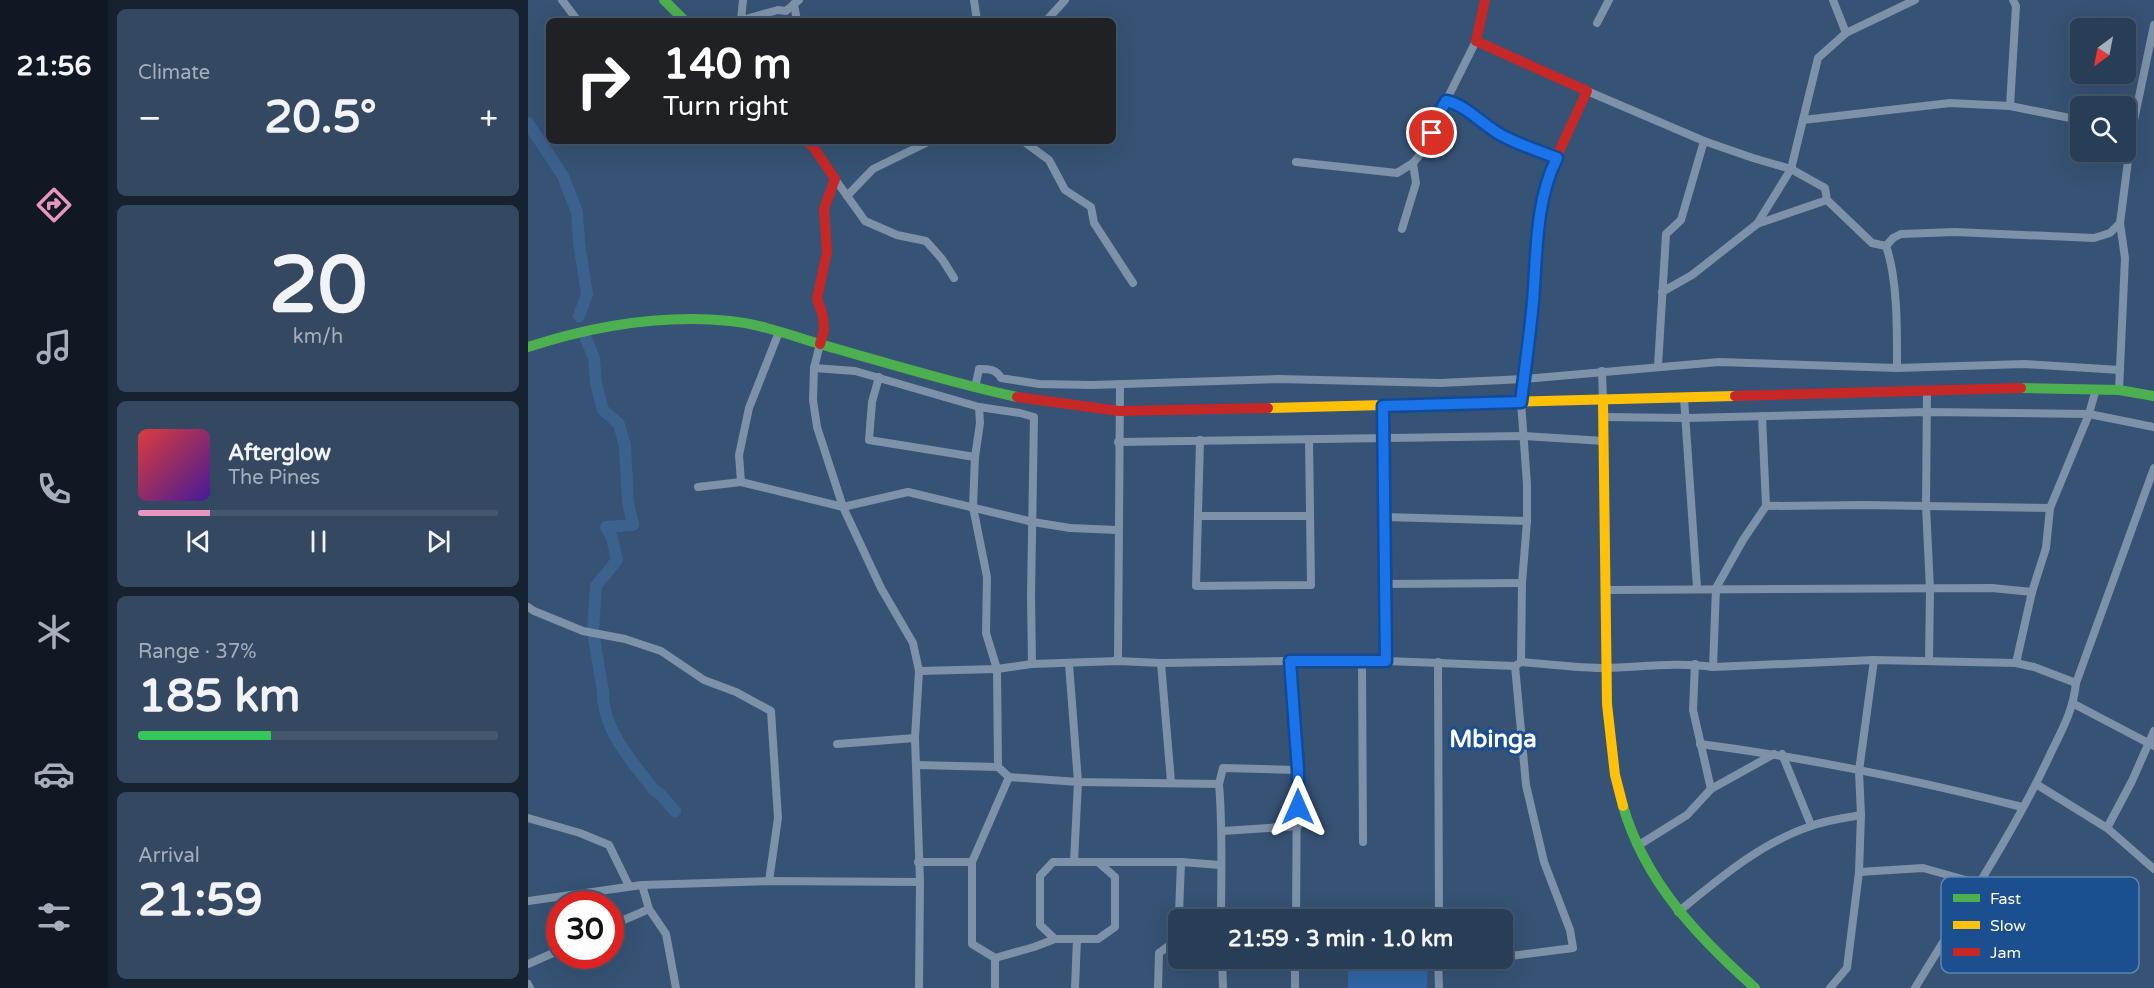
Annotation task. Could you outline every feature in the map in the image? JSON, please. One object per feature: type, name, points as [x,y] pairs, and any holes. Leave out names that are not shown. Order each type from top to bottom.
[{"type":"main road","points":[[664,0],[682,18]]},
{"type":"main road","points":[[1485,0],[1476,41],[1587,91],[1550,171],[1540,215],[1533,303],[1521,402]]},
{"type":"main road","points":[[809,144],[836,179],[824,209],[827,252],[818,298],[824,323],[820,344]]},
{"type":"main road","points":[[528,347],[571,333],[610,325],[664,319],[730,321],[779,332],[975,388],[1034,400],[1119,411],[1927,391],[2096,389],[2154,396]]},
{"type":"main road","points":[[1603,400],[1605,708],[1610,756],[1621,805],[1656,880],[1678,912],[1715,952],[1755,988]]},
{"type":"street","points":[[562,0],[576,18]]},
{"type":"street","points":[[742,18],[744,0]]},
{"type":"street","points":[[974,0],[977,18]]},
{"type":"street","points":[[1049,18],[1065,0]]},
{"type":"street","points":[[1597,24],[1609,0]]},
{"type":"street","points":[[1833,0],[1846,33]]},
{"type":"street","points":[[1662,292],[1692,275],[1756,224],[1791,169],[1818,58],[1846,33],[1915,0]]},
{"type":"street","points":[[2010,106],[2016,6],[2013,0]]},
{"type":"street","points":[[752,18],[778,10],[786,11],[797,2]]},
{"type":"street","points":[[797,2],[797,18]]},
{"type":"street","points":[[2136,100],[2153,31]]},
{"type":"street","points":[[1296,162],[1397,173],[1413,163],[1428,145],[1436,120],[1476,41]]},
{"type":"street","points":[[1587,91],[1704,141],[1791,169],[1825,188],[1827,200],[1872,243],[1886,246]]},
{"type":"street","points":[[1446,101],[1454,102],[1503,136],[1557,158]]},
{"type":"street","points":[[1803,120],[1950,103],[2010,106],[2070,118]]},
{"type":"street","points":[[1658,366],[1666,234],[1681,220],[1704,141]]},
{"type":"street","points":[[847,196],[873,169],[924,144]]},
{"type":"street","points":[[1027,144],[1049,160],[1065,190],[1091,207],[1094,223],[1133,283]]},
{"type":"street","points":[[2119,390],[2125,258],[2120,224],[2126,162]]},
{"type":"street","points":[[1402,229],[1416,183],[1413,163]]},
{"type":"street","points":[[836,179],[865,221],[897,235],[926,241],[942,259],[954,278]]},
{"type":"street","points":[[1756,224],[1827,200]]},
{"type":"street","points":[[1886,246],[1893,238],[1901,234],[1955,232],[2094,238],[2110,233],[2120,224]]},
{"type":"street","points":[[1886,246],[1891,261],[1897,368]]},
{"type":"street","points":[[741,482],[739,455],[749,408],[779,332]]},
{"type":"street","points":[[820,344],[814,368],[813,400],[816,427],[843,507],[881,588],[913,643],[919,670],[915,738],[920,882],[920,988]]},
{"type":"street","points":[[975,388],[979,369],[992,369],[998,372],[1001,378],[1009,380],[1040,384],[1279,379],[1440,383],[1524,379],[1719,362],[1897,368],[2024,364],[2120,370]]},
{"type":"street","points":[[814,368],[855,370],[979,407],[1035,417],[1031,595],[1032,664]]},
{"type":"street","points":[[1602,371],[1603,400]]},
{"type":"street","points":[[879,378],[872,402],[869,440],[975,458]]},
{"type":"street","points":[[1118,661],[1119,384]]},
{"type":"street","points":[[2016,663],[2032,592],[2046,548],[2050,508],[2089,414],[2096,389]]},
{"type":"street","points":[[1927,391],[1926,506],[1930,589],[1929,661]]},
{"type":"street","points":[[1684,398],[1697,588]]},
{"type":"street","points":[[1513,956],[1573,948],[1570,930],[1544,862],[1526,785],[1518,664],[1527,520],[1527,484],[1521,402]]},
{"type":"street","points":[[1383,406],[1386,661]]},
{"type":"street","points":[[979,407],[980,423],[972,507],[987,577],[986,633],[997,669],[998,767]]},
{"type":"street","points":[[1603,417],[1686,418],[1927,412],[2089,414],[2154,427]]},
{"type":"street","points":[[1713,667],[1716,588],[1743,540],[1766,506],[1762,416]]},
{"type":"street","points":[[1118,442],[1523,436],[1604,441]]},
{"type":"street","points":[[1200,440],[1196,586],[1311,585],[1309,440]]},
{"type":"street","points":[[1984,877],[2036,784],[2074,704],[2076,683],[2154,468]]},
{"type":"street","points":[[698,487],[741,482],[843,507],[908,492],[1033,522],[1070,528],[1118,530]]},
{"type":"street","points":[[1766,506],[2050,508]]},
{"type":"street","points":[[1199,516],[1310,516]]},
{"type":"street","points":[[1385,517],[1527,520]]},
{"type":"street","points":[[1385,584],[1522,583]]},
{"type":"street","points":[[1606,590],[1992,588],[2032,592]]},
{"type":"street","points":[[528,607],[583,631],[625,639],[661,651],[704,680],[736,692],[771,711],[778,818],[769,881]]},
{"type":"street","points":[[919,670],[997,669],[1032,664],[1118,661],[1161,663],[1362,660],[1605,668],[1695,664],[1713,667],[1875,660],[2016,663],[2034,667],[2076,683]]},
{"type":"street","points":[[1362,660],[1364,842]]},
{"type":"street","points":[[1830,988],[1847,968],[1859,872],[1862,815],[1860,771],[1875,660]]},
{"type":"street","points":[[1290,661],[1298,770],[1296,909]]},
{"type":"street","points":[[1438,662],[1439,909]]},
{"type":"street","points":[[1161,663],[1171,783]]},
{"type":"street","points":[[1069,664],[1078,782],[1074,862]]},
{"type":"street","points":[[1695,664],[1693,710],[1711,789]]},
{"type":"street","points":[[2074,704],[2151,745]]},
{"type":"street","points":[[2107,828],[2151,745],[2154,731]]},
{"type":"street","points":[[837,744],[915,738]]},
{"type":"street","points":[[1700,744],[1778,754],[2022,807]]},
{"type":"street","points":[[1639,845],[1687,815],[1711,789],[1778,754]]},
{"type":"street","points":[[1778,754],[1811,825]]},
{"type":"street","points":[[917,765],[998,767],[1009,777],[1078,782],[1219,784]]},
{"type":"street","points":[[1221,909],[1220,865],[1223,831],[1219,784],[1223,768],[1298,770]]},
{"type":"street","points":[[1009,777],[972,862],[972,944],[995,958],[1055,939],[1098,939],[1115,927],[1115,877],[1098,862]]},
{"type":"street","points":[[2036,784],[2107,828],[2154,868]]},
{"type":"street","points":[[1678,912],[1727,873],[1767,846],[1811,825],[1862,815]]},
{"type":"street","points":[[528,818],[580,833],[609,845],[629,886]]},
{"type":"street","points":[[1223,831],[1298,826]]},
{"type":"street","points":[[918,862],[972,862]]},
{"type":"street","points":[[1055,939],[1040,926],[1040,876],[1053,862],[1181,862],[1220,865]]},
{"type":"street","points":[[1158,988],[1159,952],[1178,939],[1181,862]]},
{"type":"street","points":[[1859,872],[1923,868],[1955,877]]},
{"type":"street","points":[[528,901],[642,885],[769,881],[920,882]]},
{"type":"street","points":[[642,885],[649,909],[666,934],[676,988]]},
{"type":"street","points":[[624,920],[649,909]]},
{"type":"street","points":[[1075,988],[1077,939]]},
{"type":"street","points":[[1915,988],[1941,946]]},
{"type":"street","points":[[528,964],[546,956]]},
{"type":"street","points":[[995,958],[996,988]]},
{"type":"street","points":[[1222,969],[1223,988]]},
{"type":"street","points":[[1295,969],[1295,988]]},
{"type":"street","points":[[1438,969],[1439,988]]},
{"type":"street","points":[[528,984],[530,988]]},
{"type":"shaded area","points":[[1348,969],[1428,969],[1427,988],[1348,988]]},
{"type":"waterway","points":[[528,123],[563,176],[577,212],[587,294],[579,316]]},
{"type":"waterway","points":[[586,339],[594,358],[596,383],[603,410],[619,424],[625,446],[628,502],[633,525],[606,527],[612,538],[617,560],[596,586],[593,632],[604,706],[613,732],[628,757],[654,790],[675,811]]},
{"type":"traffic: fast","points":[[664,0],[682,18]]},
{"type":"traffic: fast","points":[[528,347],[577,333],[628,324],[678,319],[730,321],[765,328],[968,386],[1017,397]]},
{"type":"traffic: fast","points":[[2021,388],[2119,390],[2154,396]]},
{"type":"traffic: fast","points":[[1623,806],[1633,834],[1659,884],[1713,949],[1755,988]]},
{"type":"traffic: slow","points":[[1268,408],[1735,396]]},
{"type":"traffic: slow","points":[[1603,400],[1607,704],[1615,775],[1623,806]]},
{"type":"traffic: jam","points":[[1485,0],[1476,41],[1587,91],[1550,171],[1540,215],[1533,303],[1521,402]]},
{"type":"traffic: jam","points":[[809,144],[835,179],[824,209],[827,252],[817,299],[823,316],[824,331],[820,344]]},
{"type":"traffic: jam","points":[[1735,396],[2021,388]]},
{"type":"traffic: jam","points":[[1017,397],[1119,411],[1268,408]]},
{"type":"district","name":"Mbinga","points":[[1493,739]]},
{"type":"route","points":[[1298,807],[1298,770],[1290,661],[1386,661],[1383,406],[1521,402],[1533,303],[1540,215],[1550,171],[1557,158],[1503,136],[1454,102],[1446,101],[1432,133]]}]
